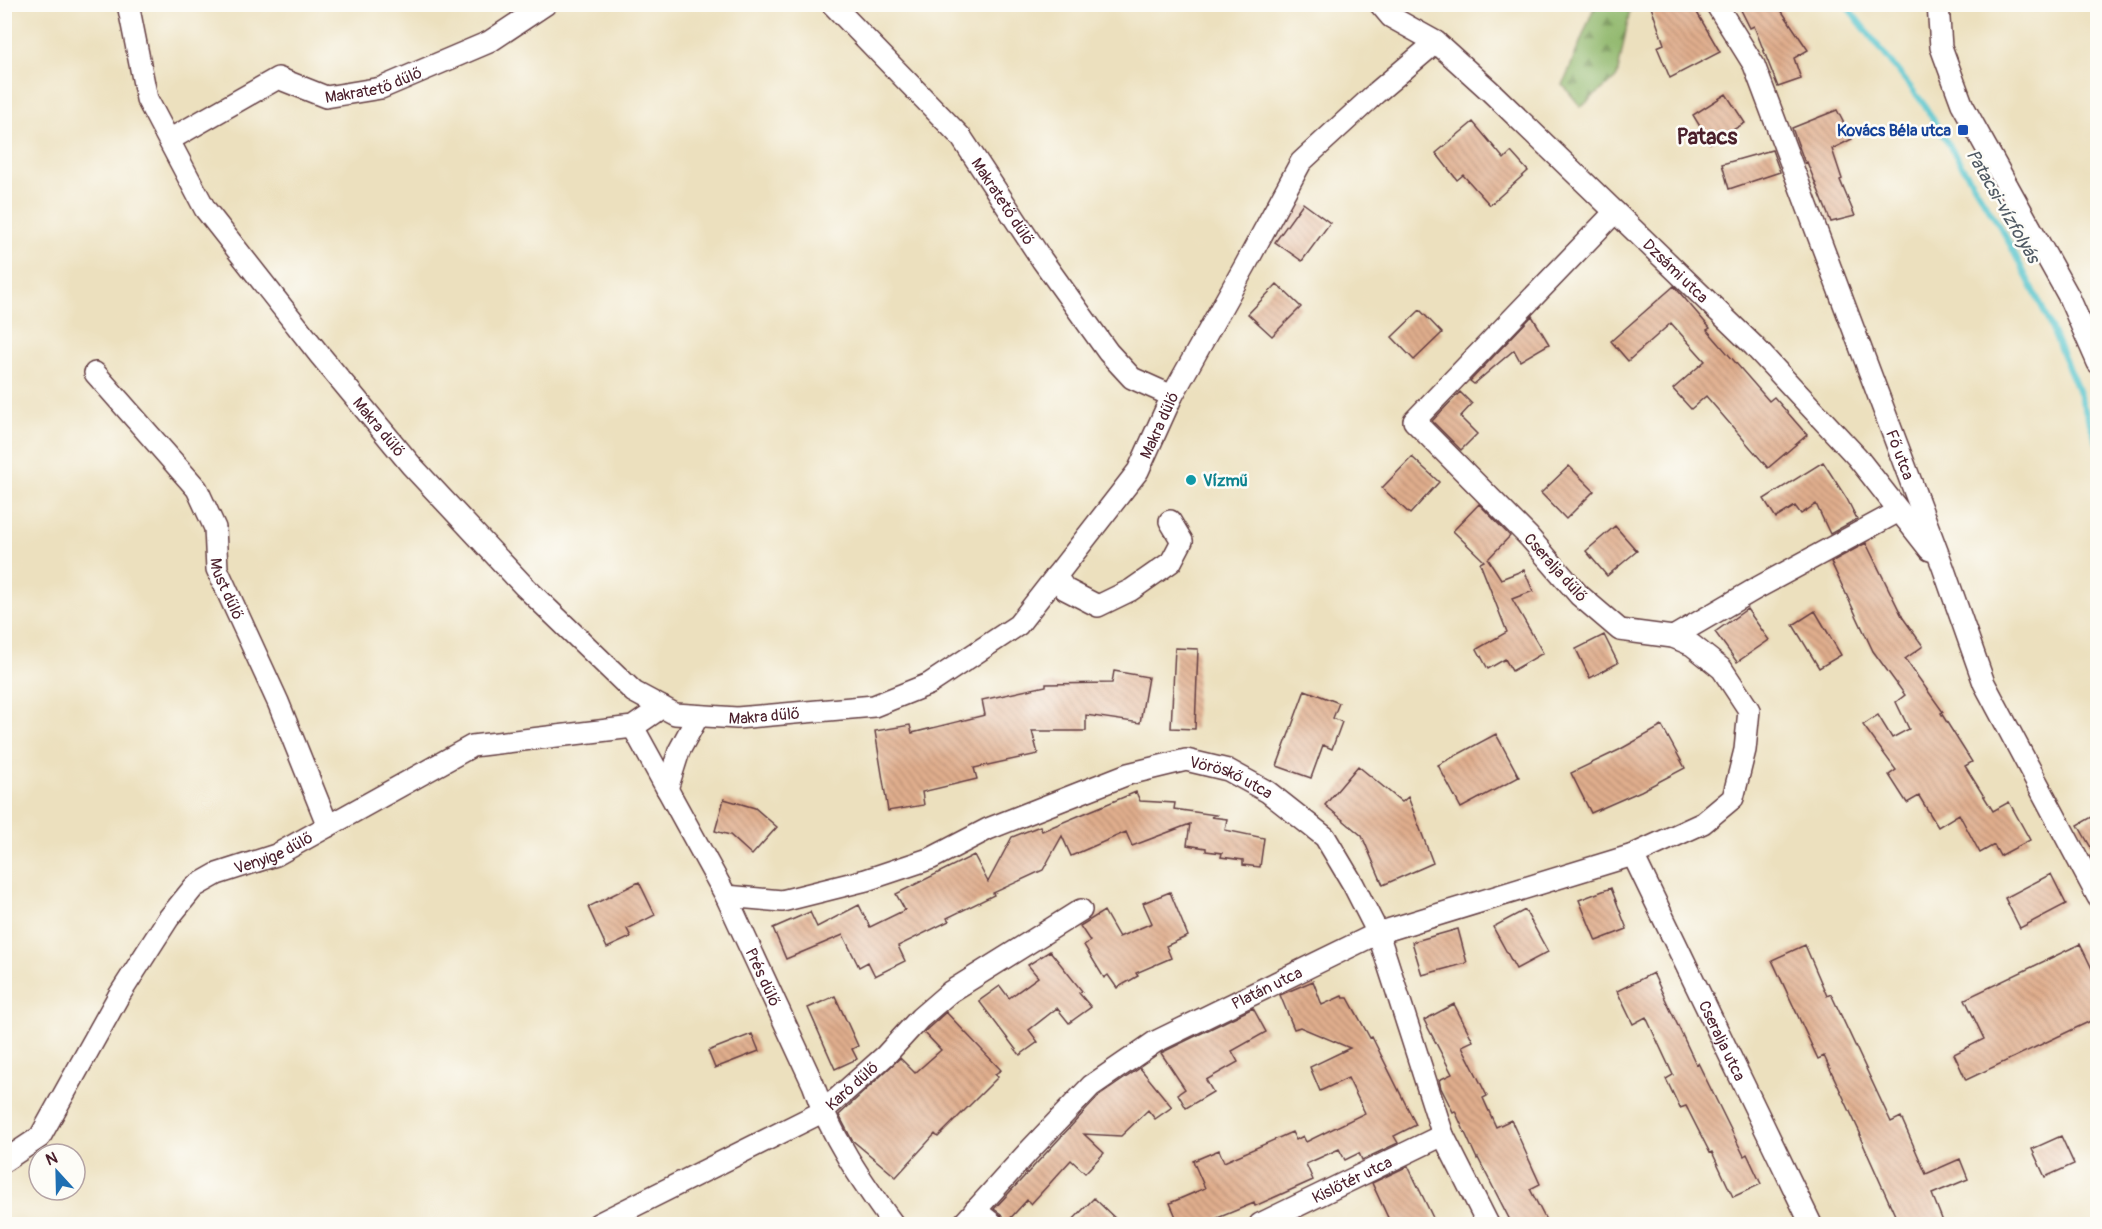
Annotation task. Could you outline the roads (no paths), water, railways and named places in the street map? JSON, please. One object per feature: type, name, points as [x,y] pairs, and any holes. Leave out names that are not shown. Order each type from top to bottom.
[{"type":"street","name":"Makra dűlő","points":[[128,4],[147,99],[205,209],[319,354],[411,465],[524,586],[634,692],[675,714],[737,718],[874,705],[929,684],[1018,625],[1138,471],[1172,396],[1301,162],[1436,42]]},
{"type":"street","name":"Makratető dűlő","points":[[169,140],[278,78],[326,97],[381,88],[489,42],[546,4]]},
{"type":"street","name":"Makratető dűlő","points":[[832,4],[961,137],[1042,260],[1108,352],[1132,378],[1172,396]]},
{"type":"street","name":"Dzsámi utca","points":[[1380,4],[1391,17],[1436,42],[1490,91],[1754,346],[1857,457],[1943,567]]},
{"type":"street","name":"Fő utca","points":[[1716,4],[1754,64],[1943,567],[1984,683],[2097,897]]},
{"type":"street","points":[[1938,4],[1941,47],[1962,104],[2068,294],[2097,363]]},
{"type":"street","name":"Cseralja dűlő","points":[[1615,212],[1414,421],[1529,537],[1579,595],[1620,630],[1673,637],[1692,645],[1722,669],[1749,710],[1745,750],[1733,798],[1703,823],[1633,855]]},
{"type":"street","name":"Must dűlő","points":[[95,373],[197,489],[215,528],[217,569],[278,702],[328,826]]},
{"type":"street","points":[[1673,637],[1757,588],[1899,511]]},
{"type":"street","points":[[1056,576],[1065,589],[1098,606],[1131,591],[1171,562],[1182,541],[1170,521]]},
{"type":"street","name":"Venyige dűlő","points":[[4,1161],[40,1137],[118,997],[168,919],[194,887],[217,874],[276,855],[472,746],[633,727],[662,707]]},
{"type":"street","points":[[667,789],[679,750],[698,716]]},
{"type":"street","name":"Prés dűlő","points":[[633,727],[726,896],[813,1084],[822,1112],[871,1195],[893,1224]]},
{"type":"street","name":"Vöröskő utca","points":[[726,896],[782,901],[866,880],[932,858],[988,829],[1128,774],[1186,760],[1228,770],[1268,792],[1325,837],[1353,884],[1378,933],[1443,1135],[1488,1224]]},
{"type":"street","name":"Platán utca","points":[[969,1217],[1092,1086],[1155,1042],[1378,933],[1633,855]]},
{"type":"street","name":"Cseralja utca","points":[[1633,855],[1811,1224]]},
{"type":"street","name":"Karó dűlő","points":[[598,1224],[822,1112],[885,1056],[920,1018],[950,992],[1081,910]]},
{"type":"street","name":"Kislőtér utca","points":[[1260,1224],[1443,1135]]},
{"type":"street","points":[[969,1217],[993,1224]]},
{"type":"waterway","name":"Patacsi-vízfolyás","points":[[1845,4],[1923,103],[2005,235],[2042,307],[2076,385],[2098,445]]},
{"type":"place","name":"Kovács Béla utca","points":[[1963,130]]},
{"type":"place","name":"Vízmű","points":[[1191,480]]},
{"type":"district","name":"Patacs","points":[[1707,136]]}]
